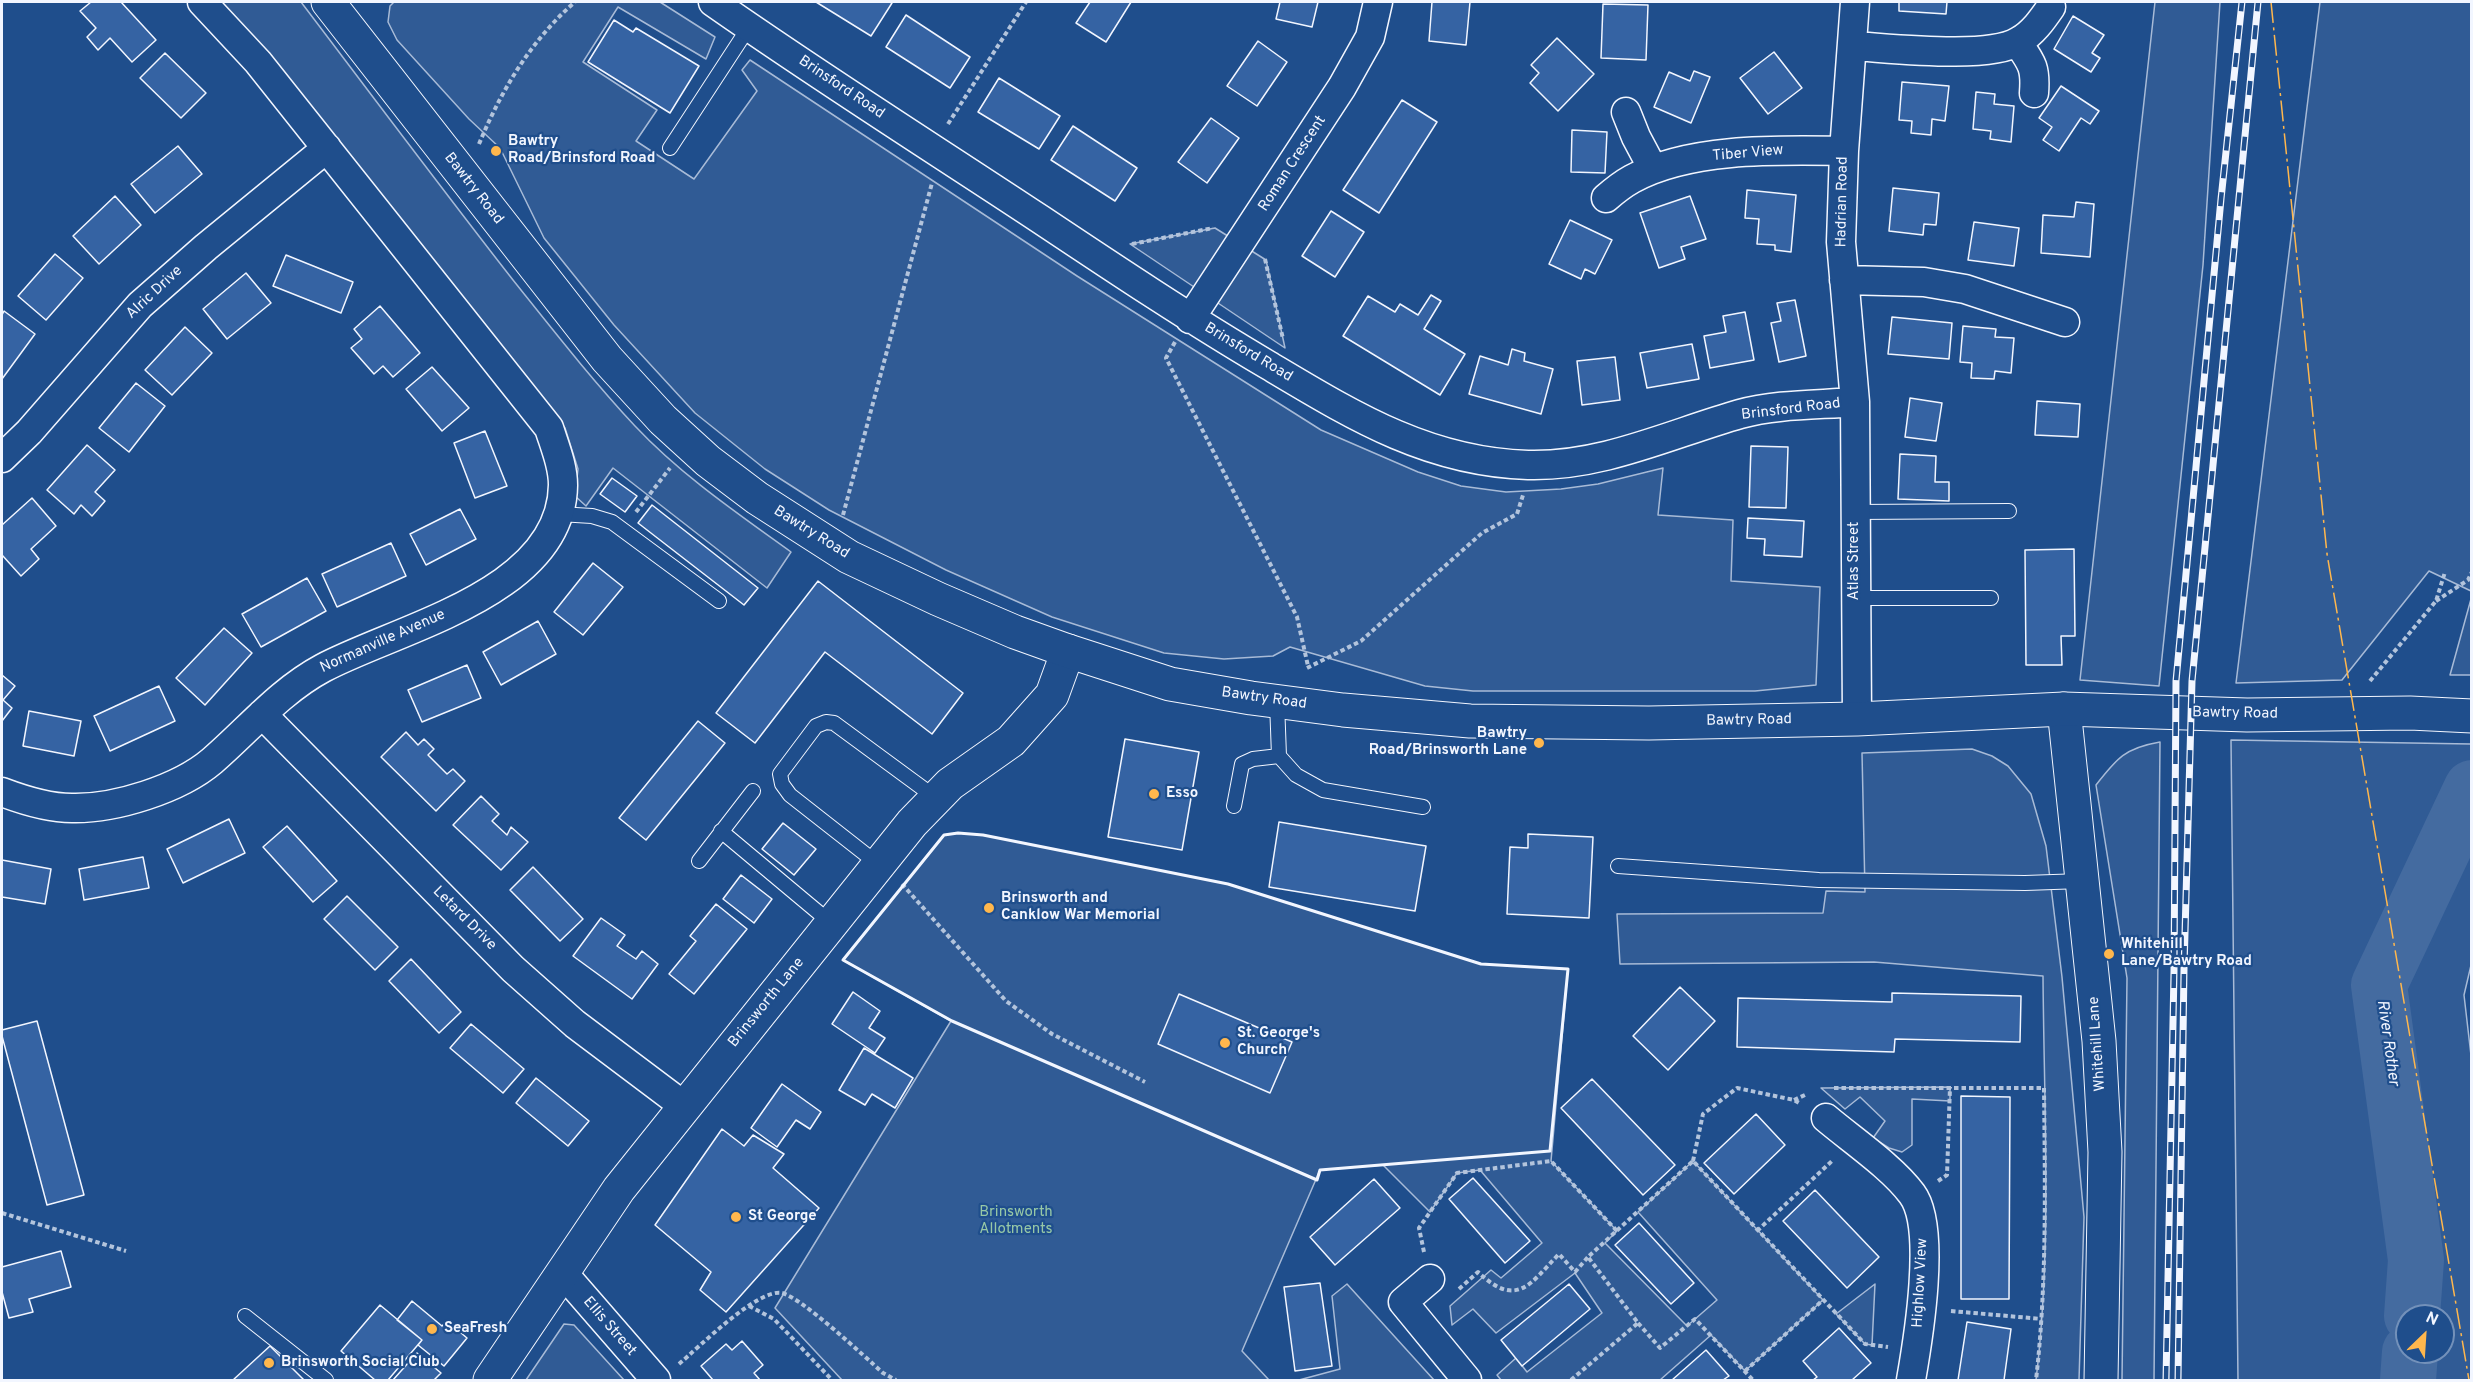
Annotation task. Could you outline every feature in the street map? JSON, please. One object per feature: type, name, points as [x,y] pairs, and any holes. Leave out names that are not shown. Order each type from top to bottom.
[{"type":"main road","name":"Bawtry Road","points":[[331,2],[464,178],[607,359],[688,444],[757,498],[834,547],[896,581],[1015,632],[1068,651],[1170,684],[1285,703],[1470,721],[1649,723],[1857,719],[2064,710],[2247,715],[2457,716]]},
{"type":"main road","name":"Brinsworth Lane","points":[[490,1380],[619,1189],[684,1106],[878,864],[936,798],[950,784],[1011,741],[1052,694],[1068,651]]},
{"type":"main road","name":"Whitehill Lane","points":[[2064,710],[2099,1041],[2104,1152],[2101,1380]]},
{"type":"street","points":[[202,2],[258,62],[327,148]]},
{"type":"street","name":"Brinsford Road","points":[[713,2],[1190,319],[1361,420],[1400,438],[1451,454],[1488,462],[1531,465],[1591,460],[1649,444],[1743,413],[1855,402]]},
{"type":"street","name":"Roman Crescent","points":[[1190,319],[1342,87],[1370,37],[1378,2]]},
{"type":"street","name":"Hadrian Road","points":[[1855,2],[1844,151],[1841,242],[1855,402]]},
{"type":"street","points":[[1852,46],[1953,51],[1991,50],[2018,43],[2036,28],[2051,7]]},
{"type":"street","points":[[2018,43],[2031,61],[2035,72],[2034,93]]},
{"type":"street","points":[[1626,112],[1653,169]]},
{"type":"street","name":"Alric Drive","points":[[2,458],[29,432],[140,305],[206,247],[327,148]]},
{"type":"street","name":"Normanville Avenue","points":[[2,792],[33,802],[71,808],[106,806],[161,789],[209,763],[296,685],[324,668],[408,633],[492,591],[521,568],[543,544],[559,514],[563,486],[560,459],[549,429],[327,148]]},
{"type":"street","name":"Tiber View","points":[[1606,198],[1630,180],[1653,169],[1692,160],[1764,149],[1844,151]]},
{"type":"street","points":[[1844,280],[1924,282],[1965,289],[2065,322]]},
{"type":"street","name":"Atlas Street","points":[[1855,402],[1857,719]]},
{"type":"street","name":"Letard Drive","points":[[262,714],[513,969],[575,1024],[684,1106]]},
{"type":"street","name":"Highlow View","points":[[1826,1118],[1899,1179],[1914,1196],[1922,1215],[1925,1250],[1916,1351],[1911,1380]]},
{"type":"street","name":"Ellis Street","points":[[562,1273],[666,1373]]},
{"type":"street","points":[[1430,1279],[1404,1302],[1467,1380]]},
{"type":"lane","points":[[670,148],[749,27]]},
{"type":"lane","points":[[1855,512],[2009,512]]},
{"type":"lane","points":[[559,514],[592,516],[612,522],[719,601]]},
{"type":"lane","points":[[1855,598],[1991,598]]},
{"type":"lane","points":[[1285,703],[1279,756],[1296,775],[1323,790],[1423,807]]},
{"type":"lane","points":[[878,864],[790,795],[782,784],[780,774],[816,726],[826,722],[834,723],[936,798]]},
{"type":"lane","points":[[1234,806],[1242,764],[1253,759],[1279,756]]},
{"type":"lane","points":[[699,861],[753,791]]},
{"type":"lane","points":[[722,831],[831,923]]},
{"type":"lane","points":[[1618,866],[1819,880],[2025,883],[2082,881]]},
{"type":"lane","points":[[245,1316],[326,1380]]},
{"type":"path","points":[[464,178],[493,110],[521,64],[539,40],[575,2]]},
{"type":"path","points":[[834,547],[947,125],[1026,2]]},
{"type":"path","points":[[1190,319],[1166,358],[1297,617],[1308,666]]},
{"type":"path","points":[[623,530],[688,444]]},
{"type":"path","points":[[1285,703],[1308,666],[1361,641],[1482,532],[1517,514],[1531,465]]},
{"type":"path","points":[[2342,714],[2436,601],[2445,572]]},
{"type":"path","points":[[2436,601],[2468,580],[2472,572]]},
{"type":"path","points":[[878,864],[903,885],[1006,1001],[1052,1034],[1145,1082]]},
{"type":"path","points":[[1914,1196],[1947,1175],[1950,1087]]},
{"type":"path","points":[[1617,1231],[1551,1161],[1457,1173],[1419,1228],[1430,1279],[1455,1293],[1478,1272],[1502,1290],[1516,1291],[1529,1285],[1559,1254],[1575,1272],[1588,1257],[1617,1231],[1693,1161],[1703,1114],[1737,1088],[1794,1100],[1826,1118]]},
{"type":"path","points":[[1833,1088],[2044,1088],[2046,1193],[2042,1319],[2036,1380]]},
{"type":"path","points":[[1794,1100],[1812,1092]]},
{"type":"path","points":[[1757,1231],[1853,1141]]},
{"type":"path","points":[[1693,1161],[1865,1344],[1916,1351]]},
{"type":"path","points":[[2,1212],[126,1251]]},
{"type":"path","points":[[1588,1257],[1660,1348],[1695,1319],[1753,1380]]},
{"type":"path","points":[[666,1373],[749,1306],[767,1295],[783,1293],[805,1306],[883,1372],[896,1380]]},
{"type":"path","points":[[1745,1371],[1823,1300]]},
{"type":"path","points":[[749,1306],[774,1319],[832,1380]]},
{"type":"path","points":[[1920,1308],[2042,1319]]},
{"type":"path","points":[[1571,1380],[1638,1323]]},
{"type":"green space","points":[[220,2],[301,2],[513,280],[619,409],[690,477],[791,552],[767,588],[613,468],[586,506],[575,496],[578,469],[565,428],[491,333]]},
{"type":"green space","points":[[394,2],[660,2],[715,37],[706,59],[618,7],[583,62],[657,110],[636,141],[694,179],[757,91],[742,70],[750,60],[1077,276],[1321,430],[1418,472],[1461,486],[1506,492],[1598,484],[1663,468],[1658,515],[1733,520],[1731,581],[1820,587],[1816,685],[1755,691],[1473,691],[1425,686],[1290,647],[1273,656],[1224,659],[1164,653],[1052,617],[946,570],[829,510],[765,469],[695,413],[614,325],[544,238],[500,148],[469,119],[397,40],[388,22],[390,6]]},
{"type":"green space","points":[[2155,2],[2220,2],[2203,265],[2159,686],[2080,680]]},
{"type":"green space","points":[[2320,2],[2471,2],[2471,591],[2429,571],[2342,680],[2236,683]]},
{"type":"green space","points":[[1215,228],[1266,260],[1285,348],[1130,244]]},
{"type":"green space","points":[[2471,599],[2471,675],[2450,675]]},
{"type":"green space","points":[[2231,740],[2471,744],[2472,961],[2464,995],[2472,1064],[2471,1380],[2238,1380]]},
{"type":"green space","points":[[2160,742],[2154,1380],[2122,1380],[2127,978],[2096,785],[2116,761],[2130,751]]},
{"type":"green space","points":[[1972,749],[1992,756],[2008,766],[2031,794],[2046,846],[2062,977],[2084,1217],[2079,1380],[2036,1380],[2046,1229],[2043,976],[1874,962],[1620,964],[1617,914],[1823,913],[1826,891],[1865,892],[1862,753]]},
{"type":"green space","name":"Brinsworth Allotments","points":[[958,833],[983,835],[1228,884],[1481,964],[1568,969],[1551,1161],[1617,1231],[1605,1243],[1687,1326],[1717,1300],[1638,1212],[1693,1161],[1823,1300],[1745,1371],[1711,1335],[1660,1380],[1501,1380],[1497,1375],[1516,1358],[1527,1372],[1602,1313],[1575,1273],[1496,1333],[1473,1309],[1452,1325],[1450,1306],[1491,1270],[1501,1278],[1542,1243],[1480,1170],[1457,1173],[1430,1212],[1383,1165],[1320,1170],[1242,1351],[1269,1380],[842,1380],[775,1308],[951,1021],[843,960],[944,835]]},
{"type":"green space","points":[[1950,1087],[1950,1101],[1912,1099],[1912,1145],[1902,1152],[1889,1148],[1873,1138],[1885,1121],[1860,1097],[1845,1109],[1821,1088]]},
{"type":"green space","points":[[1347,1284],[1434,1380],[1299,1380],[1340,1369],[1332,1296]]},
{"type":"green space","points":[[1875,1284],[1872,1345],[1865,1344],[1836,1314]]},
{"type":"green space","points":[[564,1324],[574,1325],[624,1380],[526,1380]]},
{"type":"building","points":[[91,2],[121,2],[156,40],[132,62],[110,38],[98,50],[87,37],[96,28],[80,11]]},
{"type":"building","points":[[816,2],[890,2],[892,3],[871,36]]},
{"type":"building","points":[[1090,2],[1131,2],[1106,42],[1076,23]]},
{"type":"building","points":[[1280,2],[1318,2],[1312,27],[1276,19]]},
{"type":"building","points":[[1432,2],[1470,2],[1466,45],[1429,41]]},
{"type":"building","points":[[1899,2],[1947,2],[1946,14],[1899,11]]},
{"type":"building","points":[[1603,4],[1648,5],[1646,60],[1601,58]]},
{"type":"building","points":[[906,15],[970,57],[950,88],[886,47]]},
{"type":"building","points":[[2073,16],[2104,35],[2092,53],[2100,58],[2091,72],[2054,49]]},
{"type":"building","points":[[614,20],[633,32],[636,28],[699,66],[670,113],[588,62]]},
{"type":"building","points":[[1557,38],[1594,74],[1558,111],[1530,83],[1539,73],[1531,65]]},
{"type":"building","points":[[1258,41],[1287,62],[1257,106],[1227,86]]},
{"type":"building","points":[[1774,52],[1802,88],[1768,114],[1740,78]]},
{"type":"building","points":[[165,53],[206,93],[181,118],[140,78]]},
{"type":"building","points":[[1694,71],[1710,77],[1691,123],[1654,107],[1669,72],[1690,81]]},
{"type":"building","points":[[999,78],[1060,116],[1039,149],[978,112]]},
{"type":"building","points":[[1902,82],[1949,86],[1945,121],[1932,119],[1931,135],[1911,133],[1912,121],[1899,120]]},
{"type":"building","points":[[2061,86],[2099,111],[2090,124],[2081,118],[2059,151],[2043,140],[2052,127],[2039,118]]},
{"type":"building","points":[[1976,92],[1995,94],[1994,104],[2014,106],[2011,142],[1990,139],[1991,131],[1973,129]]},
{"type":"building","points":[[1402,100],[1437,122],[1379,213],[1343,190]]},
{"type":"building","points":[[1211,118],[1239,138],[1207,183],[1178,162]]},
{"type":"building","points":[[1073,126],[1137,168],[1115,201],[1051,160]]},
{"type":"building","points":[[1572,130],[1607,132],[1605,173],[1571,172]]},
{"type":"building","points":[[178,146],[202,174],[155,213],[131,184]]},
{"type":"building","points":[[1893,188],[1939,193],[1936,225],[1924,224],[1923,235],[1889,231]]},
{"type":"building","points":[[1747,190],[1796,195],[1791,252],[1775,250],[1775,245],[1757,244],[1759,219],[1745,218]]},
{"type":"building","points":[[115,196],[141,225],[99,264],[73,236]]},
{"type":"building","points":[[1690,196],[1706,239],[1681,247],[1685,259],[1659,268],[1640,213]]},
{"type":"building","points":[[2076,202],[2094,204],[2090,257],[2041,253],[2043,215],[2074,217]]},
{"type":"building","points":[[1331,211],[1364,232],[1335,277],[1302,256]]},
{"type":"building","points":[[1570,220],[1612,240],[1595,274],[1585,269],[1581,279],[1549,264]]},
{"type":"building","points":[[1974,222],[2019,228],[2014,266],[1968,260]]},
{"type":"building","points":[[55,254],[83,278],[46,320],[18,296]]},
{"type":"building","points":[[286,255],[353,282],[341,313],[273,286]]},
{"type":"building","points":[[246,273],[271,303],[227,339],[203,309]]},
{"type":"building","points":[[1431,295],[1441,301],[1424,329],[1465,354],[1440,395],[1343,336],[1368,296],[1395,312],[1400,304],[1418,315]]},
{"type":"building","points":[[1795,300],[1806,356],[1779,362],[1771,323],[1781,321],[1777,303]]},
{"type":"building","points":[[380,306],[420,353],[393,377],[383,366],[374,374],[351,348],[362,339],[354,329]]},
{"type":"building","points":[[4,311],[35,334],[2,379],[2,315]]},
{"type":"building","points":[[1745,312],[1754,360],[1710,368],[1704,336],[1726,332],[1723,316]]},
{"type":"building","points":[[1892,317],[1952,323],[1949,359],[1888,354]]},
{"type":"building","points":[[1963,326],[1996,329],[1995,337],[2014,338],[2011,373],[1995,371],[1994,379],[1971,378],[1972,363],[1960,362]]},
{"type":"building","points":[[185,327],[212,353],[172,395],[145,370]]},
{"type":"building","points":[[1692,344],[1699,379],[1647,388],[1640,353]]},
{"type":"building","points":[[1512,349],[1525,353],[1524,361],[1553,369],[1541,414],[1469,394],[1480,356],[1508,365]]},
{"type":"building","points":[[1615,357],[1620,400],[1582,405],[1577,361]]},
{"type":"building","points":[[432,367],[469,408],[442,431],[406,389]]},
{"type":"building","points":[[136,383],[165,406],[129,452],[99,428]]},
{"type":"building","points":[[1910,398],[1942,403],[1936,441],[1905,437]]},
{"type":"building","points":[[2037,401],[2080,404],[2078,437],[2035,435]]},
{"type":"building","points":[[485,431],[507,486],[475,498],[454,443]]},
{"type":"building","points":[[87,445],[115,470],[95,492],[105,501],[92,516],[81,505],[74,514],[47,490]]},
{"type":"building","points":[[1751,446],[1788,447],[1786,508],[1749,507]]},
{"type":"building","points":[[1900,454],[1936,456],[1935,482],[1949,482],[1949,501],[1898,499]]},
{"type":"building","points":[[612,478],[637,496],[625,512],[600,494]]},
{"type":"building","points":[[32,498],[56,526],[31,549],[39,559],[21,576],[2,555],[2,525]]},
{"type":"building","points":[[652,505],[758,588],[744,605],[638,523]]},
{"type":"building","points":[[460,509],[476,539],[426,565],[410,534]]},
{"type":"building","points":[[1748,518],[1804,521],[1802,557],[1764,555],[1765,539],[1747,538]]},
{"type":"building","points":[[391,543],[406,576],[337,607],[322,574]]},
{"type":"building","points":[[2074,549],[2075,636],[2061,636],[2062,665],[2026,665],[2025,550]]},
{"type":"building","points":[[593,563],[623,587],[583,635],[554,612]]},
{"type":"building","points":[[307,578],[326,611],[261,647],[242,614]]},
{"type":"building","points":[[818,581],[963,693],[932,734],[825,652],[755,743],[716,713]]},
{"type":"building","points":[[538,621],[556,654],[501,685],[483,652]]},
{"type":"building","points":[[224,628],[252,653],[205,705],[176,678]]},
{"type":"building","points":[[467,665],[481,698],[422,722],[408,690]]},
{"type":"building","points":[[2,675],[15,686],[3,700],[12,708],[2,721]]},
{"type":"building","points":[[159,686],[175,721],[110,751],[94,716]]},
{"type":"building","points":[[29,711],[81,721],[74,756],[23,746]]},
{"type":"building","points":[[698,721],[725,743],[646,840],[619,818]]},
{"type":"building","points":[[406,732],[418,745],[424,739],[434,749],[428,755],[447,774],[453,769],[465,781],[436,811],[381,757]]},
{"type":"building","name":"Esso","points":[[1125,739],[1199,752],[1182,850],[1108,837]]},
{"type":"building","points":[[481,796],[499,814],[492,821],[507,835],[511,827],[528,842],[501,870],[453,825]]},
{"type":"building","points":[[229,819],[245,853],[183,883],[167,849]]},
{"type":"building","points":[[1279,822],[1426,846],[1415,911],[1269,887]]},
{"type":"building","points":[[783,823],[816,849],[794,875],[762,849]]},
{"type":"building","points":[[287,826],[337,881],[313,902],[263,847]]},
{"type":"building","points":[[1528,834],[1593,837],[1589,918],[1507,914],[1510,847],[1528,848]]},
{"type":"building","points":[[143,857],[149,888],[84,900],[79,869]]},
{"type":"building","points":[[2,860],[51,869],[45,904],[2,897]]},
{"type":"building","points":[[533,867],[583,919],[560,941],[510,890]]},
{"type":"building","points":[[741,875],[772,899],[754,923],[723,899]]},
{"type":"building","points":[[347,896],[398,947],[375,970],[324,919]]},
{"type":"building","points":[[716,904],[747,929],[694,994],[669,974],[696,941],[690,936]]},
{"type":"building","points":[[601,918],[625,935],[617,946],[636,959],[642,951],[658,964],[632,999],[573,956]]},
{"type":"building","points":[[411,959],[461,1012],[439,1033],[389,981]]},
{"type":"building","points":[[1680,987],[1715,1021],[1668,1070],[1633,1036]]},
{"type":"building","points":[[853,992],[880,1011],[869,1028],[885,1038],[875,1053],[832,1024]]},
{"type":"building","points":[[1892,993],[2021,996],[2020,1042],[1895,1039],[1894,1052],[1737,1047],[1738,998],[1892,1002]]},
{"type":"building","name":"St. George's Church","points":[[1179,994],[1292,1042],[1270,1093],[1158,1044]]},
{"type":"building","points":[[37,1021],[84,1195],[47,1205],[2,1036],[2,1030]]},
{"type":"building","points":[[471,1024],[524,1069],[503,1093],[450,1048]]},
{"type":"building","points":[[864,1048],[913,1078],[895,1108],[872,1094],[865,1105],[839,1090]]},
{"type":"building","points":[[536,1078],[589,1121],[568,1146],[516,1103]]},
{"type":"building","points":[[1592,1079],[1675,1165],[1643,1195],[1561,1108]]},
{"type":"building","points":[[782,1084],[821,1112],[810,1129],[796,1120],[777,1147],[751,1128]]},
{"type":"building","points":[[1961,1096],[2010,1097],[2009,1299],[1961,1299]]},
{"type":"building","points":[[1756,1114],[1785,1145],[1734,1194],[1704,1163]]},
{"type":"building","name":"St George","points":[[722,1129],[744,1146],[753,1135],[784,1154],[773,1168],[819,1208],[726,1312],[700,1290],[711,1272],[655,1225]]},
{"type":"building","points":[[1473,1178],[1530,1241],[1505,1263],[1449,1199]]},
{"type":"building","points":[[1374,1179],[1400,1208],[1335,1265],[1310,1237]]},
{"type":"building","points":[[1815,1190],[1879,1257],[1847,1288],[1783,1221]]},
{"type":"building","points":[[1639,1223],[1694,1283],[1671,1304],[1615,1245]]},
{"type":"building","points":[[61,1251],[71,1287],[29,1299],[33,1312],[9,1318],[2,1292],[2,1267]]},
{"type":"building","points":[[1320,1283],[1332,1366],[1295,1371],[1284,1287]]},
{"type":"building","points":[[1569,1284],[1590,1309],[1522,1366],[1501,1340]]},
{"type":"building","points":[[412,1301],[442,1326],[447,1321],[467,1338],[444,1366],[418,1345],[422,1340],[397,1320]]},
{"type":"building","points":[[380,1305],[422,1340],[388,1380],[375,1380],[341,1351]]},
{"type":"building","points":[[1967,1322],[2011,1329],[2004,1380],[1958,1380]]},
{"type":"building","points":[[1839,1328],[1871,1363],[1852,1380],[1813,1380],[1817,1377],[1803,1361]]},
{"type":"building","points":[[742,1341],[763,1365],[754,1373],[760,1380],[713,1380],[701,1366],[726,1344],[732,1350]]},
{"type":"building","name":"Brinsworth Social Club","points":[[270,1346],[304,1380],[233,1380]]},
{"type":"building","points":[[1706,1350],[1729,1376],[1723,1380],[1672,1380]]},
{"type":"building","points":[[417,1353],[441,1373],[434,1380],[393,1380]]},
{"type":"waterway","name":"River Rother","points":[[2413,1304],[2416,1260],[2379,985],[2472,788]]},
{"type":"waterway","name":"River Rother","points":[[2408,1380],[2409,1364]]},
{"type":"railway","points":[[2166,1380],[2174,971],[2176,681],[2221,199],[2242,2]]},
{"type":"railway","points":[[2178,1380],[2184,969],[2192,681],[2258,2]]},
{"type":"wall","points":[[958,833],[983,835],[1228,884],[1481,964],[1568,969],[1550,1151],[1320,1170],[1317,1180],[952,1021],[843,960],[944,835],[958,833]]},
{"type":"power","points":[[2271,2],[2327,554],[2469,1380]]},
{"type":"place","name":"Bawtry Road/Brinsford Road","points":[[496,151]]},
{"type":"place","name":"Bawtry Road/Brinsworth Lane","points":[[1539,743]]},
{"type":"place","name":"Esso","points":[[1154,794]]},
{"type":"place","name":"Brinsworth and Canklow War Memorial","points":[[989,908]]},
{"type":"place","name":"Whitehill Lane/Bawtry Road","points":[[2109,954]]},
{"type":"place","name":"St. George's Church","points":[[1225,1043]]},
{"type":"place","name":"St George","points":[[736,1217]]},
{"type":"place","name":"SeaFresh","points":[[432,1329]]},
{"type":"place","name":"Brinsworth Social Club","points":[[269,1363]]}]
